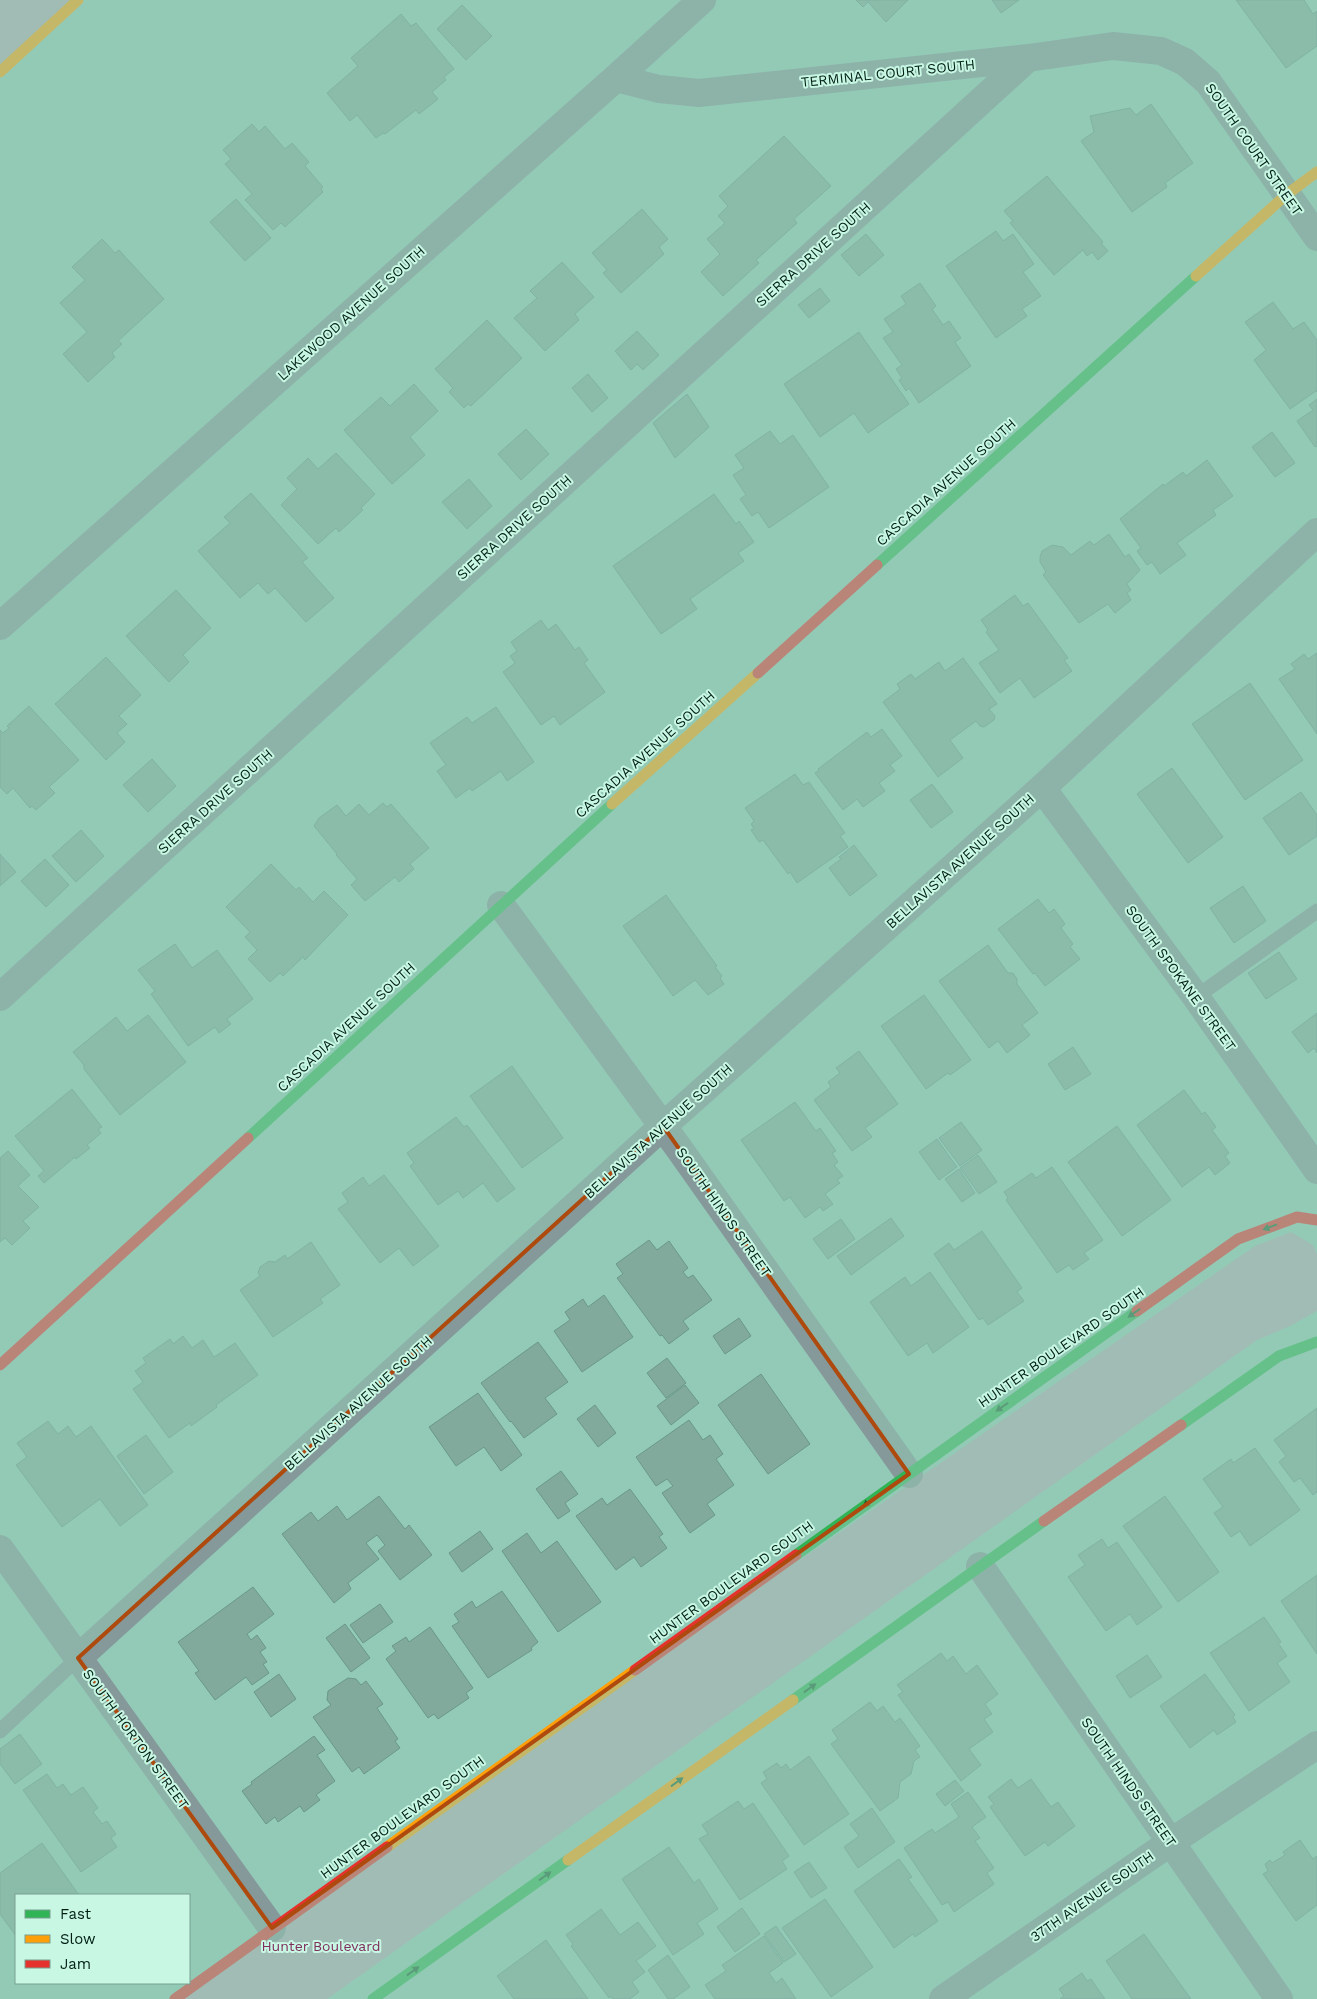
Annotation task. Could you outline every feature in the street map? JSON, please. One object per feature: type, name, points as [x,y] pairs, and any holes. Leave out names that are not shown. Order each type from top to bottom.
[{"type":"street","points":[[0,72],[78,0]]},
{"type":"street","name":"LAKEWOOD AVENUE SOUTH","points":[[0,626],[702,0]]},
{"type":"street","name":"TERMINAL COURT SOUTH","points":[[616,78],[659,89],[699,93],[1028,58],[1113,46],[1161,51]]},
{"type":"street","name":"SOUTH COURT STREET","points":[[1161,51],[1184,62],[1208,82],[1317,237]]},
{"type":"street","name":"SIERRA DRIVE SOUTH","points":[[0,997],[1028,58]]},
{"type":"street","name":"CASCADIA AVENUE SOUTH","points":[[0,1365],[501,904],[1286,194],[1317,172]]},
{"type":"street","name":"BELLAVISTA AVENUE SOUTH","points":[[78,1658],[663,1126],[1042,788],[1317,532]]},
{"type":"street","name":"SOUTH SPOKANE STREET","points":[[1042,788],[1196,997],[1317,1170]]},
{"type":"street","name":"SOUTH HINDS STREET","points":[[501,904],[663,1126],[909,1474]]},
{"type":"street","name":"HUNTER BOULEVARD SOUTH","points":[[175,1999],[1238,1239],[1297,1217],[1317,1220]]},
{"type":"street","points":[[373,1999],[980,1566],[1279,1356],[1317,1342]]},
{"type":"street","name":"SOUTH HORTON STREET","points":[[0,1549],[272,1928]]},
{"type":"street","name":"SOUTH HINDS STREET","points":[[980,1566],[1279,1999]]},
{"type":"street","name":"37TH AVENUE SOUTH","points":[[943,1999],[1171,1842],[1317,1745]]},
{"type":"lane","points":[[1196,997],[1317,911]]},
{"type":"lane","name":"BELLAVISTA AVENUE SOUTH","points":[[0,1730],[78,1658]]},
{"type":"highlighted area","points":[[663,1126],[909,1474],[272,1928],[78,1658]]},
{"type":"green space","points":[[0,0],[78,0],[0,72]]},
{"type":"green space","name":"Hunter Boulevard","points":[[1291,1232],[1313,1245],[1317,1254],[1317,1311],[1288,1327],[1257,1340],[327,1999],[171,1999],[301,1904],[1255,1246]]},
{"type":"building","points":[[856,0],[908,0],[886,22],[868,2],[863,7]]},
{"type":"building","points":[[992,0],[1019,0],[1001,13]]},
{"type":"building","points":[[1236,0],[1304,0],[1313,14],[1317,11],[1317,46],[1286,68]]},
{"type":"building","points":[[462,5],[492,36],[466,60],[437,29]]},
{"type":"building","points":[[401,14],[411,26],[416,23],[454,69],[444,77],[446,80],[432,92],[438,99],[419,114],[416,110],[385,134],[383,133],[376,138],[357,115],[350,121],[327,93],[358,66],[351,58]]},
{"type":"building","points":[[1151,104],[1193,163],[1165,183],[1167,187],[1132,212],[1081,141],[1094,132],[1090,116],[1130,108],[1136,115]]},
{"type":"building","points":[[252,124],[259,132],[265,126],[285,149],[292,143],[309,162],[305,166],[323,187],[321,189],[323,192],[285,227],[281,223],[273,230],[245,200],[252,194],[225,164],[231,159],[223,150]]},
{"type":"building","points":[[784,136],[831,186],[794,219],[797,223],[756,260],[759,263],[723,296],[701,272],[720,254],[707,239],[725,223],[718,216],[728,206],[719,196]]},
{"type":"building","points":[[1047,176],[1103,242],[1101,243],[1108,251],[1098,260],[1092,252],[1087,256],[1083,250],[1054,275],[1010,223],[1013,221],[1004,211]]},
{"type":"building","points":[[236,199],[271,238],[245,261],[210,222]]},
{"type":"building","points":[[642,209],[668,239],[659,247],[664,254],[621,293],[603,273],[607,270],[592,253]]},
{"type":"building","points":[[996,231],[1003,241],[1013,234],[1034,264],[1023,272],[1041,296],[1022,309],[1027,316],[996,338],[946,266]]},
{"type":"building","points":[[866,234],[884,255],[859,276],[841,255]]},
{"type":"building","points":[[102,239],[115,253],[119,250],[164,299],[118,341],[122,344],[112,353],[115,357],[88,382],[63,354],[87,332],[60,303],[85,280],[72,267]]},
{"type":"building","points":[[562,262],[594,297],[575,314],[579,320],[545,351],[514,318],[537,298],[530,291]]},
{"type":"building","points":[[920,283],[936,306],[932,309],[943,325],[949,321],[961,338],[955,342],[971,366],[919,403],[909,388],[906,391],[899,380],[902,378],[896,369],[902,365],[883,338],[893,332],[884,319],[906,304],[901,296]]},
{"type":"building","points":[[820,288],[830,301],[809,318],[798,305]]},
{"type":"building","points":[[1273,302],[1293,329],[1304,322],[1317,340],[1317,392],[1290,409],[1254,360],[1266,350],[1245,322]]},
{"type":"building","points":[[487,320],[522,358],[471,406],[468,404],[464,408],[449,392],[453,388],[435,369]]},
{"type":"building","points":[[637,331],[659,355],[643,370],[637,364],[631,370],[615,351]]},
{"type":"building","points":[[859,332],[909,404],[868,433],[854,413],[820,437],[784,384]]},
{"type":"building","points":[[588,374],[608,398],[592,412],[572,388]]},
{"type":"building","points":[[414,384],[438,411],[410,437],[425,455],[392,484],[344,430],[381,397],[390,406]]},
{"type":"building","points":[[687,394],[709,427],[675,458],[653,423]]},
{"type":"building","points":[[1317,399],[1317,446],[1315,447],[1297,421],[1313,410],[1309,405]]},
{"type":"building","points":[[526,429],[549,454],[521,480],[498,454]]},
{"type":"building","points":[[770,431],[780,444],[793,435],[829,487],[769,528],[758,512],[752,516],[740,499],[746,495],[733,475],[744,468],[735,455]]},
{"type":"building","points":[[1272,432],[1295,463],[1275,477],[1252,447]]},
{"type":"building","points":[[336,453],[375,494],[361,508],[363,510],[339,532],[336,528],[318,544],[281,505],[297,489],[287,478],[308,458],[318,469]]},
{"type":"building","points":[[1207,460],[1233,496],[1213,510],[1216,515],[1177,543],[1186,555],[1160,574],[1152,562],[1147,565],[1137,551],[1141,548],[1120,519],[1163,484],[1164,486],[1183,472],[1186,476]]},
{"type":"building","points":[[469,479],[492,506],[467,529],[442,502]]},
{"type":"building","points":[[251,493],[308,558],[302,562],[334,598],[306,622],[275,588],[268,594],[258,583],[240,598],[198,551],[230,523],[224,517]]},
{"type":"building","points":[[714,494],[736,524],[739,521],[754,542],[738,553],[744,561],[690,599],[697,609],[661,634],[613,566]]},
{"type":"building","points":[[1109,534],[1125,557],[1129,554],[1140,570],[1127,584],[1131,590],[1127,593],[1131,600],[1115,613],[1108,604],[1079,623],[1043,575],[1046,572],[1040,562],[1042,551],[1052,545],[1063,547],[1071,555],[1090,541],[1094,545]]},
{"type":"building","points":[[176,590],[211,628],[183,655],[189,662],[169,682],[126,636]]},
{"type":"building","points":[[1015,595],[1023,606],[1028,603],[1068,658],[1064,660],[1072,671],[1034,698],[1020,678],[1000,693],[979,663],[999,650],[986,632],[988,630],[981,620]]},
{"type":"building","points":[[541,620],[548,630],[556,624],[575,650],[579,647],[588,660],[584,663],[605,692],[560,725],[554,716],[541,725],[503,672],[515,663],[510,656],[517,651],[511,642]]},
{"type":"building","points":[[1317,653],[1317,734],[1279,679],[1295,669],[1291,664],[1304,654],[1308,659]]},
{"type":"building","points":[[106,657],[141,695],[119,716],[127,724],[117,733],[125,742],[106,760],[55,704]]},
{"type":"building","points":[[963,658],[997,704],[989,709],[995,716],[994,720],[984,727],[980,726],[976,721],[950,740],[963,758],[938,777],[883,702],[900,689],[897,684],[911,674],[915,679],[939,662],[945,671]]},
{"type":"building","points":[[1250,683],[1303,760],[1245,800],[1192,724]]},
{"type":"building","points":[[29,706],[79,760],[49,787],[55,793],[36,810],[32,806],[30,808],[13,788],[7,794],[0,787],[0,730],[3,733],[9,728],[7,726]]},
{"type":"building","points":[[496,707],[534,762],[507,781],[501,771],[472,791],[470,788],[456,798],[437,771],[446,765],[430,743],[467,717],[472,723]]},
{"type":"building","points":[[882,729],[902,756],[890,765],[895,771],[879,783],[885,791],[863,807],[857,799],[843,810],[815,773],[867,732],[871,737]]},
{"type":"building","points":[[152,759],[176,786],[148,812],[123,785]]},
{"type":"building","points":[[1172,768],[1223,837],[1188,863],[1137,794]]},
{"type":"building","points":[[795,774],[803,785],[809,782],[845,833],[840,836],[848,847],[797,883],[763,840],[759,842],[751,830],[754,829],[751,824],[754,821],[745,808]]},
{"type":"building","points":[[932,784],[953,812],[931,828],[910,800]]},
{"type":"building","points":[[1301,792],[1317,815],[1317,836],[1289,855],[1263,818]]},
{"type":"building","points":[[383,803],[387,807],[391,804],[429,848],[410,864],[414,869],[399,882],[395,877],[365,901],[351,885],[357,879],[314,826],[319,818],[337,805],[346,816],[359,804],[369,815]]},
{"type":"building","points":[[81,830],[104,856],[76,882],[52,856]]},
{"type":"building","points":[[854,845],[877,875],[850,896],[829,868],[841,859],[839,857]]},
{"type":"building","points":[[0,854],[16,872],[0,886]]},
{"type":"building","points":[[45,859],[69,885],[46,907],[21,881]]},
{"type":"building","points":[[271,864],[296,890],[299,887],[313,902],[324,891],[348,915],[305,960],[303,957],[283,976],[280,973],[270,982],[248,959],[257,950],[245,937],[250,932],[226,907]]},
{"type":"building","points":[[1243,886],[1266,921],[1234,943],[1210,908]]},
{"type":"building","points":[[666,895],[717,966],[715,967],[722,976],[720,978],[724,984],[708,995],[695,980],[673,996],[623,926]]},
{"type":"building","points":[[1038,899],[1049,913],[1054,909],[1065,924],[1061,928],[1073,944],[1070,947],[1080,959],[1045,986],[1035,973],[1033,974],[998,929]]},
{"type":"building","points":[[175,944],[192,968],[217,950],[253,999],[227,1019],[231,1024],[219,1033],[215,1027],[188,1046],[151,994],[155,991],[138,970]]},
{"type":"building","points":[[988,945],[1008,973],[1013,973],[1017,979],[1017,984],[1038,1013],[1022,1025],[1030,1035],[1007,1053],[998,1041],[989,1048],[939,981]]},
{"type":"building","points":[[1279,952],[1297,979],[1266,999],[1248,973]]},
{"type":"building","points":[[924,995],[971,1060],[950,1075],[948,1073],[926,1089],[881,1026]]},
{"type":"building","points":[[1317,1013],[1317,1053],[1314,1048],[1308,1053],[1292,1032]]},
{"type":"building","points":[[148,1015],[186,1062],[120,1115],[73,1052],[116,1017],[127,1031]]},
{"type":"building","points":[[1073,1047],[1091,1074],[1065,1090],[1048,1064]]},
{"type":"building","points":[[859,1051],[898,1104],[865,1128],[872,1137],[852,1151],[814,1100],[831,1087],[828,1082],[840,1073],[836,1068]]},
{"type":"building","points":[[512,1066],[563,1138],[522,1168],[470,1096]]},
{"type":"building","points":[[72,1089],[102,1127],[98,1129],[101,1133],[87,1145],[90,1148],[76,1159],[75,1157],[44,1183],[38,1176],[44,1171],[15,1136]]},
{"type":"building","points":[[1184,1090],[1202,1114],[1205,1112],[1216,1127],[1212,1130],[1229,1153],[1225,1156],[1230,1163],[1215,1175],[1209,1167],[1182,1187],[1137,1125]]},
{"type":"building","points":[[795,1102],[816,1131],[820,1128],[836,1151],[832,1153],[838,1162],[834,1165],[843,1176],[837,1180],[840,1183],[825,1194],[833,1204],[823,1211],[820,1207],[805,1218],[790,1197],[784,1201],[741,1140]]},
{"type":"building","points":[[456,1117],[464,1127],[467,1125],[515,1189],[497,1202],[483,1183],[463,1198],[458,1191],[438,1205],[410,1166],[414,1163],[407,1153]]},
{"type":"building","points":[[961,1122],[982,1150],[960,1166],[939,1138]]},
{"type":"building","points":[[1117,1126],[1171,1200],[1122,1236],[1068,1162]]},
{"type":"building","points":[[937,1139],[957,1167],[939,1180],[919,1152]]},
{"type":"building","points":[[8,1151],[30,1175],[18,1186],[39,1207],[23,1221],[30,1228],[12,1245],[5,1238],[0,1242],[0,1158]]},
{"type":"building","points":[[978,1155],[997,1182],[979,1194],[960,1168]]},
{"type":"building","points":[[1052,1167],[1103,1240],[1084,1253],[1089,1259],[1073,1270],[1069,1265],[1057,1273],[1006,1200],[1008,1198],[1004,1192],[1032,1173],[1036,1178]]},
{"type":"building","points":[[959,1169],[975,1193],[962,1202],[945,1179]]},
{"type":"building","points":[[384,1175],[439,1246],[413,1266],[399,1248],[380,1263],[338,1209],[348,1202],[342,1193],[363,1177],[369,1186]]},
{"type":"building","points":[[891,1218],[904,1236],[851,1275],[837,1256]]},
{"type":"building","points":[[841,1219],[855,1239],[828,1259],[813,1239]]},
{"type":"building","points":[[982,1231],[1022,1288],[1017,1292],[1024,1301],[988,1325],[983,1318],[979,1320],[934,1254],[949,1243],[954,1250]]},
{"type":"building","points":[[649,1240],[657,1250],[669,1241],[688,1268],[683,1272],[688,1278],[693,1275],[712,1300],[683,1321],[689,1329],[669,1344],[662,1335],[660,1336],[617,1278],[623,1274],[616,1264]]},
{"type":"building","points":[[311,1242],[340,1285],[320,1299],[323,1303],[273,1337],[240,1290],[260,1276],[258,1273],[260,1267],[269,1261],[275,1262],[285,1255],[287,1259]]},
{"type":"building","points":[[930,1272],[969,1327],[933,1353],[927,1343],[908,1356],[870,1302],[905,1277],[911,1286]]},
{"type":"building","points":[[604,1295],[633,1337],[582,1372],[554,1331],[570,1320],[565,1312],[583,1299],[588,1307]]},
{"type":"building","points":[[739,1318],[751,1336],[725,1354],[713,1336]]},
{"type":"building","points":[[183,1336],[192,1348],[203,1340],[214,1357],[235,1343],[258,1375],[216,1405],[217,1407],[191,1426],[190,1423],[169,1438],[133,1389],[143,1382],[135,1371],[146,1363],[143,1358],[170,1339],[173,1344]]},
{"type":"building","points":[[538,1342],[568,1382],[545,1398],[557,1414],[524,1438],[481,1383]]},
{"type":"building","points":[[667,1358],[686,1383],[666,1398],[647,1373]]},
{"type":"building","points":[[761,1374],[810,1444],[768,1474],[718,1405]]},
{"type":"building","points":[[685,1385],[699,1403],[671,1425],[657,1406]]},
{"type":"building","points":[[478,1393],[522,1455],[501,1471],[484,1447],[456,1466],[429,1427]]},
{"type":"building","points":[[595,1405],[616,1433],[598,1447],[577,1419]]},
{"type":"building","points":[[1317,1408],[1317,1492],[1313,1495],[1300,1478],[1294,1482],[1279,1462],[1286,1456],[1274,1440]]},
{"type":"building","points":[[689,1420],[703,1440],[710,1435],[723,1454],[716,1459],[734,1485],[707,1504],[715,1515],[690,1533],[662,1493],[673,1486],[667,1479],[656,1486],[636,1457]]},
{"type":"building","points":[[48,1421],[58,1434],[68,1426],[76,1437],[91,1426],[148,1505],[120,1526],[100,1499],[62,1527],[16,1465],[27,1457],[17,1443]]},
{"type":"building","points":[[146,1435],[173,1472],[144,1494],[117,1456]]},
{"type":"building","points":[[1255,1448],[1300,1510],[1250,1546],[1240,1531],[1231,1537],[1214,1513],[1223,1507],[1203,1479],[1231,1459],[1233,1463]]},
{"type":"building","points":[[561,1471],[578,1494],[565,1503],[570,1511],[558,1519],[536,1489]]},
{"type":"building","points":[[630,1489],[663,1534],[659,1537],[667,1548],[641,1567],[634,1557],[616,1570],[576,1516],[602,1498],[607,1505]]},
{"type":"building","points":[[379,1496],[405,1529],[409,1525],[432,1555],[400,1580],[378,1551],[385,1545],[377,1535],[366,1543],[379,1559],[348,1583],[351,1589],[334,1603],[282,1534],[311,1512],[318,1521],[337,1506],[347,1520]]},
{"type":"building","points":[[1165,1496],[1219,1572],[1178,1602],[1123,1526]]},
{"type":"building","points":[[480,1531],[493,1549],[462,1572],[449,1553]]},
{"type":"building","points":[[527,1533],[541,1553],[557,1541],[601,1602],[558,1632],[502,1551]]},
{"type":"building","points":[[1102,1539],[1108,1548],[1117,1542],[1162,1607],[1137,1625],[1130,1614],[1106,1631],[1068,1577],[1085,1565],[1078,1555]]},
{"type":"building","points":[[1317,1575],[1317,1654],[1281,1601]]},
{"type":"building","points":[[253,1587],[274,1614],[247,1634],[251,1640],[257,1635],[266,1648],[260,1652],[267,1662],[263,1664],[269,1673],[252,1685],[246,1677],[215,1700],[195,1673],[199,1671],[178,1642]]},
{"type":"building","points":[[502,1591],[538,1642],[531,1648],[532,1650],[488,1678],[452,1626],[459,1622],[454,1614],[472,1601],[476,1608]]},
{"type":"building","points":[[380,1604],[393,1622],[363,1643],[350,1625]]},
{"type":"building","points":[[1264,1617],[1281,1642],[1278,1643],[1287,1656],[1277,1663],[1290,1682],[1249,1711],[1210,1653]]},
{"type":"building","points":[[345,1624],[370,1658],[351,1672],[326,1638]]},
{"type":"building","points":[[430,1627],[473,1688],[466,1693],[469,1698],[438,1719],[434,1714],[428,1718],[386,1659],[396,1651],[392,1646],[406,1637],[409,1642]]},
{"type":"building","points":[[941,1653],[947,1661],[953,1656],[966,1674],[977,1665],[998,1694],[985,1704],[992,1714],[984,1719],[993,1732],[969,1749],[981,1765],[961,1781],[898,1695],[903,1692],[897,1685]]},
{"type":"building","points":[[1147,1655],[1162,1677],[1130,1698],[1116,1676]]},
{"type":"building","points":[[279,1674],[296,1699],[271,1717],[254,1692]]},
{"type":"building","points":[[1205,1674],[1235,1715],[1233,1717],[1236,1722],[1217,1735],[1214,1730],[1190,1748],[1160,1706]]},
{"type":"building","points":[[348,1678],[356,1679],[361,1685],[366,1681],[383,1704],[377,1708],[398,1739],[395,1741],[400,1748],[364,1774],[359,1767],[352,1772],[313,1717],[331,1705],[327,1700],[328,1691]]},
{"type":"building","points":[[870,1702],[877,1711],[883,1706],[895,1722],[900,1718],[920,1746],[915,1750],[920,1757],[914,1761],[911,1774],[900,1782],[898,1798],[880,1811],[831,1744],[838,1739],[832,1730]]},
{"type":"building","points":[[20,1734],[42,1764],[15,1784],[0,1764],[0,1749]]},
{"type":"building","points":[[314,1736],[325,1750],[317,1755],[335,1781],[316,1795],[320,1800],[304,1812],[300,1806],[278,1822],[275,1817],[266,1824],[242,1791],[252,1784],[251,1782]]},
{"type":"building","points":[[809,1756],[849,1814],[804,1845],[761,1783],[767,1779],[763,1772],[777,1763],[781,1768],[786,1764],[790,1770]]},
{"type":"building","points":[[47,1774],[57,1788],[63,1784],[71,1795],[83,1787],[98,1808],[93,1812],[102,1824],[107,1821],[116,1834],[111,1838],[117,1847],[81,1872],[23,1790]]},
{"type":"building","points":[[1011,1779],[1018,1788],[1031,1779],[1051,1807],[1058,1802],[1075,1826],[1048,1846],[1045,1842],[1025,1856],[990,1807],[994,1804],[988,1797]]},
{"type":"building","points":[[955,1780],[964,1791],[945,1806],[936,1794]]},
{"type":"building","points":[[968,1792],[986,1817],[972,1827],[980,1838],[975,1841],[994,1868],[987,1873],[994,1884],[954,1912],[948,1902],[942,1905],[904,1848],[932,1829],[935,1833],[959,1817],[951,1804]]},
{"type":"building","points":[[738,1801],[744,1809],[753,1803],[789,1856],[782,1861],[787,1869],[740,1900],[699,1839],[708,1834],[702,1825]]},
{"type":"building","points":[[872,1808],[895,1842],[858,1868],[844,1847],[859,1836],[850,1824]]},
{"type":"building","points":[[1300,1840],[1313,1859],[1317,1856],[1317,1905],[1296,1921],[1263,1874],[1268,1871],[1265,1864],[1270,1860],[1272,1863],[1285,1855],[1283,1852]]},
{"type":"building","points":[[42,1843],[78,1894],[15,1894],[15,1935],[0,1914],[0,1873]]},
{"type":"building","points":[[669,1847],[694,1883],[699,1879],[718,1909],[697,1923],[704,1934],[673,1955],[622,1879]]},
{"type":"building","points":[[899,1859],[912,1877],[908,1879],[938,1921],[915,1937],[913,1934],[894,1948],[854,1891]]},
{"type":"building","points":[[809,1862],[827,1888],[811,1898],[794,1872]]},
{"type":"building","points":[[825,1899],[873,1967],[831,1997],[782,1928]]},
{"type":"building","points":[[742,1908],[760,1934],[735,1952],[717,1927]]},
{"type":"building","points":[[601,1909],[620,1935],[638,1922],[656,1946],[636,1961],[645,1972],[632,1982],[639,1992],[630,1999],[613,1999],[611,1996],[609,1998],[571,1946],[573,1944],[566,1935]]},
{"type":"building","points":[[776,1926],[796,1954],[784,1962],[764,1934]]},
{"type":"building","points":[[1144,1934],[1191,1999],[1132,1999],[1106,1961]]},
{"type":"building","points":[[764,1936],[783,1963],[769,1973],[776,1983],[782,1978],[796,1999],[715,1999],[705,1985],[726,1971],[722,1965]]},
{"type":"building","points":[[546,1940],[588,1999],[514,1999],[497,1976]]},
{"type":"building","points":[[668,1955],[690,1987],[673,1999],[668,1999],[648,1970]]},
{"type":"building","points":[[1082,1973],[1087,1981],[1091,1979],[1105,1999],[1060,1999],[1064,1996],[1059,1989]]},
{"type":"traffic: fast","points":[[877,565],[1196,276]]},
{"type":"traffic: fast","points":[[248,1138],[612,804]]},
{"type":"traffic: fast","points":[[796,1555],[1137,1311]]},
{"type":"traffic: fast","points":[[1181,1425],[1279,1356],[1317,1342]]},
{"type":"traffic: fast","points":[[793,1700],[1044,1521]]},
{"type":"traffic: fast","points":[[373,1999],[568,1860]]},
{"type":"traffic: slow","points":[[0,72],[78,0]]},
{"type":"traffic: slow","points":[[1196,276],[1286,195],[1317,172]]},
{"type":"traffic: slow","points":[[612,804],[758,673]]},
{"type":"traffic: slow","points":[[387,1847],[635,1670]]},
{"type":"traffic: slow","points":[[568,1860],[793,1700]]},
{"type":"traffic: jam","points":[[758,673],[877,565]]},
{"type":"traffic: jam","points":[[0,1365],[248,1138]]},
{"type":"traffic: jam","points":[[1137,1311],[1238,1239],[1297,1217],[1317,1220]]},
{"type":"traffic: jam","points":[[1044,1521],[1181,1425]]},
{"type":"traffic: jam","points":[[635,1670],[796,1555]]},
{"type":"traffic: jam","points":[[175,1999],[387,1847]]}]
